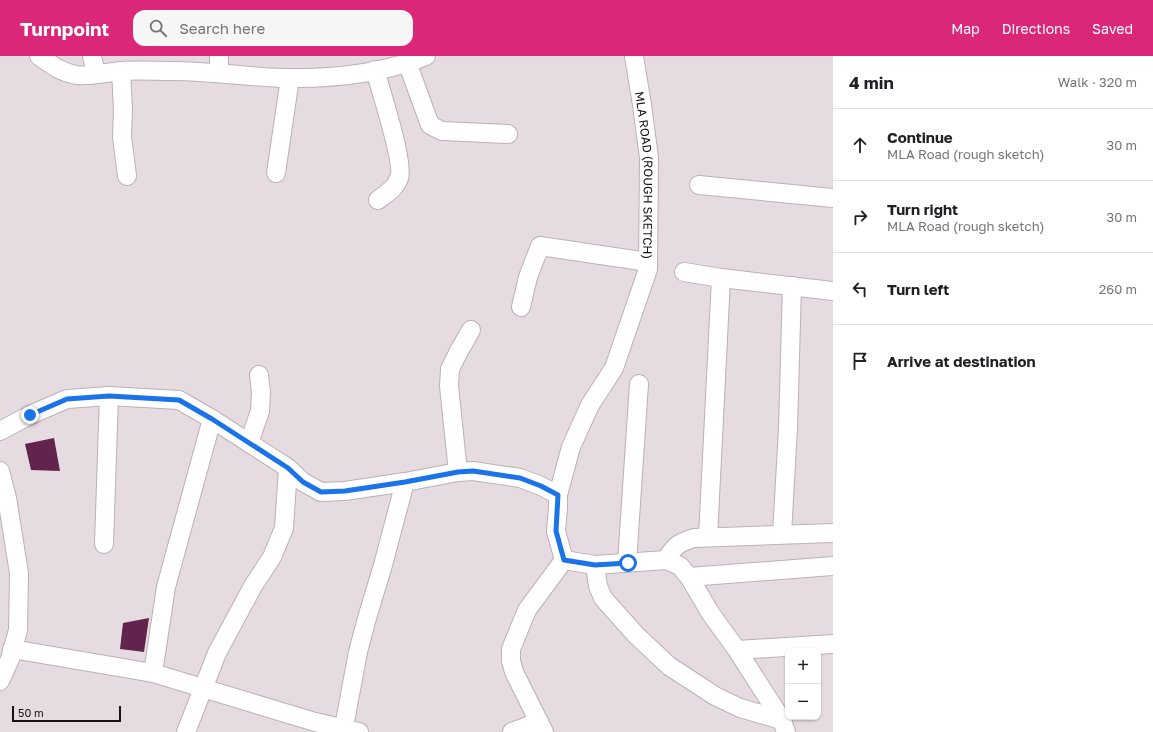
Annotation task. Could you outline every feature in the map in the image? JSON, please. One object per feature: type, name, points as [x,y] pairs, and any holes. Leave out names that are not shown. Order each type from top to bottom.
[{"type":"street","points":[[39,56],[61,71],[78,76],[121,71],[194,71],[219,65],[290,78],[352,75],[426,56]]},
{"type":"street","points":[[92,56],[96,74]]},
{"type":"street","name":"MLA ROAD (ROUGH SKETCH)","points":[[564,560],[556,531],[558,495],[571,447],[590,405],[614,368],[648,270],[649,158],[634,56]]},
{"type":"street","points":[[407,62],[430,125],[442,131],[508,134]]},
{"type":"street","points":[[375,70],[398,155],[400,177],[393,189],[378,200]]},
{"type":"street","points":[[121,71],[123,110],[122,137],[127,176]]},
{"type":"street","points":[[276,173],[290,78]]},
{"type":"street","points":[[699,185],[833,198]]},
{"type":"street","points":[[521,307],[528,278],[540,246],[648,262]]},
{"type":"street","points":[[684,272],[721,278],[833,291]]},
{"type":"street","points":[[708,537],[721,278]]},
{"type":"street","points":[[782,534],[788,428],[792,286]]},
{"type":"street","points":[[458,472],[449,386],[450,369],[471,330]]},
{"type":"street","points":[[249,443],[260,411],[261,392],[259,375]]},
{"type":"street","points":[[628,563],[639,384]]},
{"type":"street","points":[[0,431],[30,415],[67,399],[109,396],[179,400],[212,419],[288,468],[303,482],[321,492],[345,491],[458,472],[473,471],[520,478],[541,486],[558,495]]},
{"type":"street","points":[[104,544],[109,396]]},
{"type":"street","points":[[153,673],[166,587],[212,419]]},
{"type":"street","points":[[186,732],[217,654],[253,586],[272,557],[284,528],[288,468]]},
{"type":"street","points":[[0,471],[7,498],[19,574],[18,630],[10,659],[0,681]]},
{"type":"street","points":[[12,649],[153,673],[349,731],[358,652],[405,482]]},
{"type":"street","points":[[666,560],[678,544],[694,538],[833,533]]},
{"type":"street","points":[[512,732],[542,727],[514,672],[511,661],[511,649],[527,610],[564,560],[595,565],[666,560],[680,566],[690,577],[711,614],[737,650],[784,726]]},
{"type":"street","points":[[595,565],[598,586],[603,598],[636,635],[669,666],[715,696],[784,726]]},
{"type":"street","points":[[690,577],[833,566]]},
{"type":"street","points":[[737,650],[833,644]]},
{"type":"building","points":[[54,438],[60,471],[31,470],[25,444]]},
{"type":"building","points":[[149,618],[144,652],[120,649],[123,623]]},
{"type":"route","points":[[30,415],[67,399],[109,396],[179,400],[212,419],[288,468],[303,482],[321,492],[345,491],[458,472],[473,471],[520,478],[541,486],[558,495],[556,531],[564,560],[595,565],[628,563]]}]
